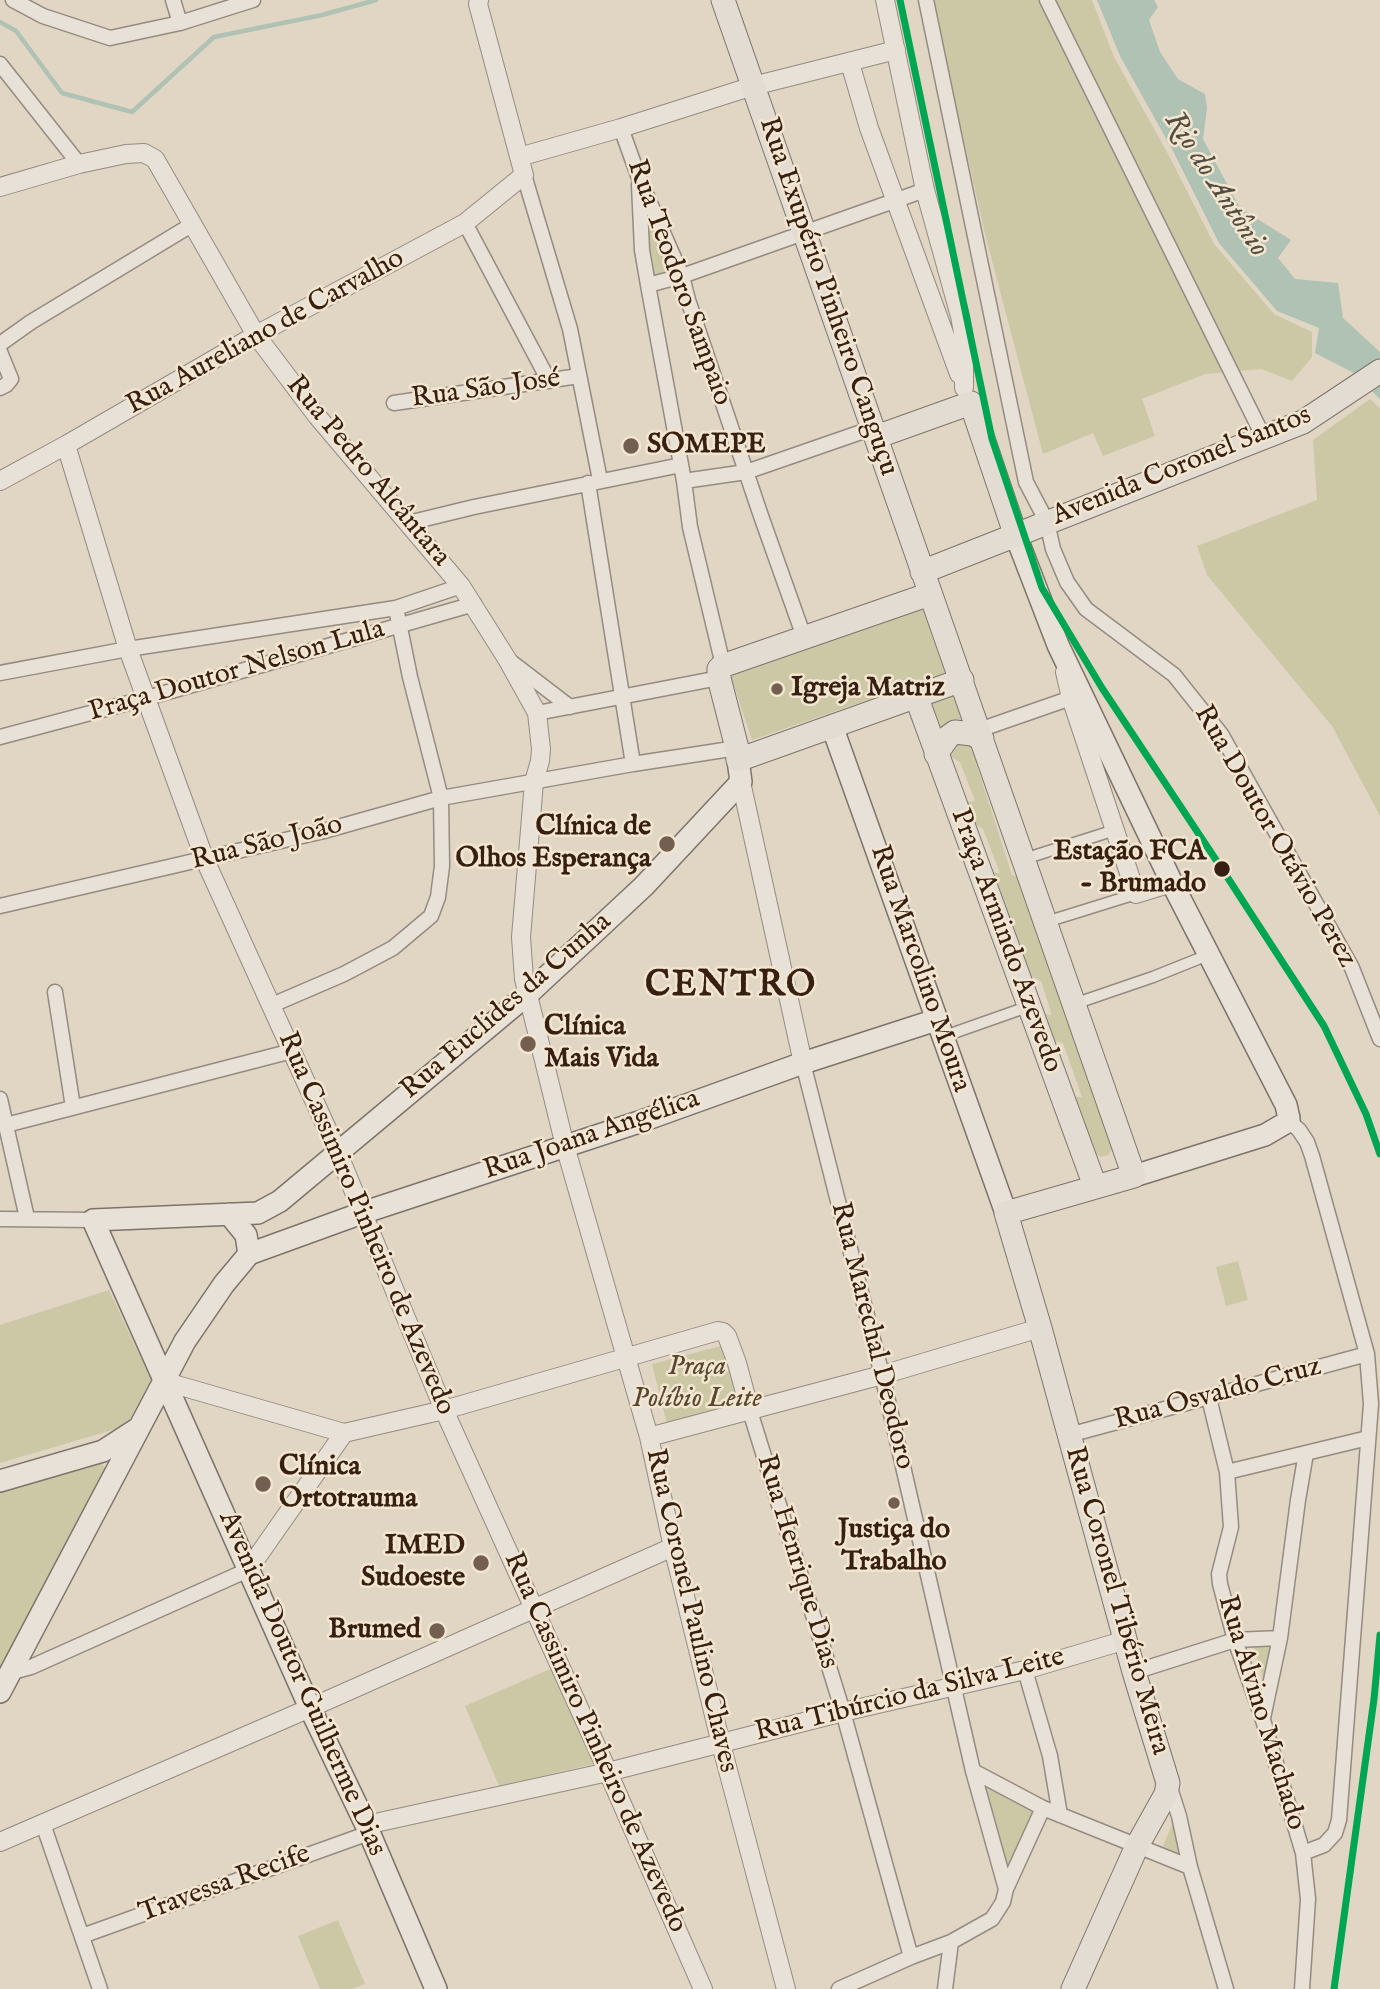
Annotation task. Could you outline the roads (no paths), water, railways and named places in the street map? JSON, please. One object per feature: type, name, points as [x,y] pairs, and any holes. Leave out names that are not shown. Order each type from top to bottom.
[{"type":"main road","name":"Rua Exupério Pinheiro Canguçu","points":[[723,0],[962,680]]},
{"type":"main road","name":"Avenida Coronel Santos","points":[[721,672],[926,583],[1048,522],[1303,422],[1380,371]]},
{"type":"main road","points":[[874,432],[967,395],[1016,536],[1058,645],[1172,883],[1286,1105],[1289,1121],[1265,1135],[1006,1213]]},
{"type":"main road","points":[[721,672],[738,763],[962,680]]},
{"type":"main road","name":"Praça Armindo Azevedo","points":[[962,680],[1134,1176]]},
{"type":"main road","name":"Praça Armindo Azevedo","points":[[916,696],[1095,1186]]},
{"type":"main road","name":"Rua Marcolino Moura","points":[[832,726],[1006,1213]]},
{"type":"main road","points":[[936,754],[955,732],[980,734]]},
{"type":"main road","name":"Rua Euclides da Cunha","points":[[229,1214],[258,1213],[280,1201],[528,994],[644,886],[738,763]]},
{"type":"main road","name":"Rua Joana Angélica","points":[[249,1254],[362,1213],[639,1122],[803,1063],[939,1028]]},
{"type":"main road","name":"Rua Coronel Tibério Meira","points":[[1006,1213],[1134,1672],[1168,1783]]},
{"type":"main road","points":[[5,1683],[185,1341],[224,1284],[249,1254],[246,1235],[229,1214],[93,1220]]},
{"type":"main road","points":[[114,1267],[113,1243],[120,1230],[138,1217]]},
{"type":"main road","name":"Avenida Doutor Guilherme Dias","points":[[93,1220],[310,1708],[368,1829],[436,1989]]},
{"type":"main road","points":[[144,1337],[154,1345],[168,1348],[185,1341]]},
{"type":"main road","points":[[0,1480],[103,1451],[139,1428]]},
{"type":"main road","points":[[103,1451],[115,1476]]},
{"type":"main road","points":[[1073,1989],[1137,1846],[1166,1794],[1168,1783]]},
{"type":"street","points":[[13,0],[43,16],[110,38],[180,23],[253,0]]},
{"type":"street","points":[[39,0],[43,16]]},
{"type":"street","points":[[173,0],[180,23]]},
{"type":"street","points":[[885,0],[925,190],[960,316],[967,395]]},
{"type":"street","name":"Rua Doutor Otávio Perez","points":[[926,0],[1026,482],[1048,522],[1053,549],[1067,582],[1086,609],[1174,674],[1221,734],[1352,968],[1380,1038]]},
{"type":"street","points":[[1047,0],[1264,438]]},
{"type":"street","points":[[479,2],[522,166],[570,329],[579,376],[632,764]]},
{"type":"street","points":[[522,166],[621,128],[753,86],[896,50]]},
{"type":"street","points":[[850,63],[869,128],[967,395]]},
{"type":"street","points":[[0,64],[79,164],[0,187]]},
{"type":"street","name":"Rua Teodoro Sampaio","points":[[621,128],[639,178],[682,276],[746,472],[804,637]]},
{"type":"street","name":"Rua Pedro Alcântara","points":[[79,164],[125,154],[144,153],[155,159],[256,335],[317,416],[461,586],[537,713]]},
{"type":"street","name":"Rua Aureliano de Carvalho","points":[[0,481],[256,335],[465,222],[522,166]]},
{"type":"street","points":[[537,713],[721,672],[690,527],[642,250],[639,178]]},
{"type":"street","points":[[648,285],[682,276],[925,190]]},
{"type":"street","points":[[465,222],[549,381]]},
{"type":"street","points":[[0,344],[31,322],[193,224]]},
{"type":"street","points":[[0,352],[10,379],[0,388]]},
{"type":"street","name":"Rua São José","points":[[394,403],[579,376]]},
{"type":"street","points":[[684,481],[746,472],[874,432]]},
{"type":"street","name":"Rua Cassimiro Pinheiro de Azevedo","points":[[66,445],[128,649],[205,860],[338,1153],[444,1410],[703,1989]]},
{"type":"street","points":[[408,523],[681,465]]},
{"type":"street","name":"Praça Doutor Nelson Lula","points":[[0,673],[128,649],[396,608],[461,586]]},
{"type":"street","name":"Praça Doutor Nelson Lula","points":[[0,737],[474,604]]},
{"type":"street","points":[[272,1005],[344,974],[393,948],[431,916],[438,897],[442,866],[442,799],[410,677],[396,608]]},
{"type":"street","points":[[1058,645],[1071,698],[1136,894]]},
{"type":"street","points":[[507,659],[570,707]]},
{"type":"street","points":[[980,734],[1071,698]]},
{"type":"street","name":"Rua Coronel Paulino Chaves","points":[[537,713],[541,749],[534,782],[520,937],[524,979],[565,1146],[649,1437],[673,1547],[786,1989]]},
{"type":"street","name":"Rua São João","points":[[0,906],[205,860],[442,799],[632,764],[738,763]]},
{"type":"street","name":"Rua Marechal Deodoro","points":[[738,763],[803,1063],[882,1375],[973,1771],[1006,1889]]},
{"type":"street","points":[[1024,859],[1115,830]]},
{"type":"street","points":[[1046,922],[1172,883]]},
{"type":"street","points":[[1074,1004],[1208,955]]},
{"type":"street","points":[[55,992],[73,1107]]},
{"type":"street","points":[[939,1028],[1030,1006]]},
{"type":"street","points":[[6,1125],[292,1051]]},
{"type":"street","points":[[0,1099],[27,1218]]},
{"type":"street","points":[[1289,1121],[1307,1142],[1375,1379],[1368,1438],[1339,1820],[1335,1833],[1324,1845],[1303,1853]]},
{"type":"street","points":[[0,1219],[93,1220]]},
{"type":"street","points":[[649,1437],[882,1375],[1040,1328]]},
{"type":"street","points":[[163,1381],[344,1433],[444,1410],[718,1331],[727,1336],[750,1411]]},
{"type":"street","name":"Rua Osvaldo Cruz","points":[[1069,1435],[1367,1354]]},
{"type":"street","name":"Rua Alvino Machado","points":[[1209,1398],[1227,1472],[1231,1527],[1219,1574],[1220,1584],[1235,1640],[1303,1853],[1308,1899],[1302,1989]]},
{"type":"street","name":"Rua Henrique Dias","points":[[750,1411],[843,1712],[911,1957]]},
{"type":"street","points":[[5,1683],[31,1667],[248,1570],[344,1433]]},
{"type":"street","points":[[1227,1472],[1368,1438]]},
{"type":"street","points":[[1262,1720],[1280,1638],[1306,1453]]},
{"type":"street","points":[[0,1842],[673,1547]]},
{"type":"street","points":[[1134,1672],[1235,1640],[1280,1638]]},
{"type":"street","name":"Rua Tibúrcio da Silva Leite","points":[[368,1829],[1025,1670],[1126,1640]]},
{"type":"street","points":[[1025,1670],[1050,1756],[1060,1815]]},
{"type":"street","points":[[973,1771],[1042,1808],[1190,1867]]},
{"type":"street","name":"Rua Coronel Tibério Meira","points":[[1168,1783],[1226,1989]]},
{"type":"street","points":[[839,1989],[951,1942],[992,1919],[1003,1902],[1006,1889],[1042,1808]]},
{"type":"street","points":[[43,1824],[100,1989]]},
{"type":"street","name":"Travessa Recife","points":[[82,1936],[368,1829]]},
{"type":"street","points":[[945,1989],[951,1942]]},
{"type":"water","name":"Rio do Antônio","points":[[1097,0],[1154,0],[1158,7],[1149,20],[1160,52],[1178,79],[1205,94],[1207,108],[1203,139],[1240,208],[1291,240],[1278,258],[1295,279],[1338,283],[1343,318],[1380,352],[1380,399],[1352,372],[1315,353],[1319,328],[1277,311],[1219,243],[1173,151],[1120,56]]},
{"type":"waterway","points":[[0,22],[16,31],[62,93],[132,112],[214,37],[322,15],[376,0]]},
{"type":"place","name":"SOMEPE","points":[[631,446]]},
{"type":"place","name":"Igreja Matriz","points":[[777,689]]},
{"type":"place","name":"Clínica de Olhos Esperança","points":[[667,844]]},
{"type":"place","name":"Estação FCA - Brumado","points":[[1222,869]]},
{"type":"place","name":"Clínica Mais Vida","points":[[528,1044]]},
{"type":"place","name":"Clínica Ortotrauma","points":[[263,1484]]},
{"type":"place","name":"Justiça do Trabalho","points":[[894,1503]]},
{"type":"place","name":"IMED Sudoeste","points":[[481,1563]]},
{"type":"place","name":"Brumed","points":[[437,1631]]},
{"type":"district","name":"CENTRO","points":[[731,988]]},
{"type":"park label","name":"Praça Políbio Leite","points":[[697,1384]]}]
